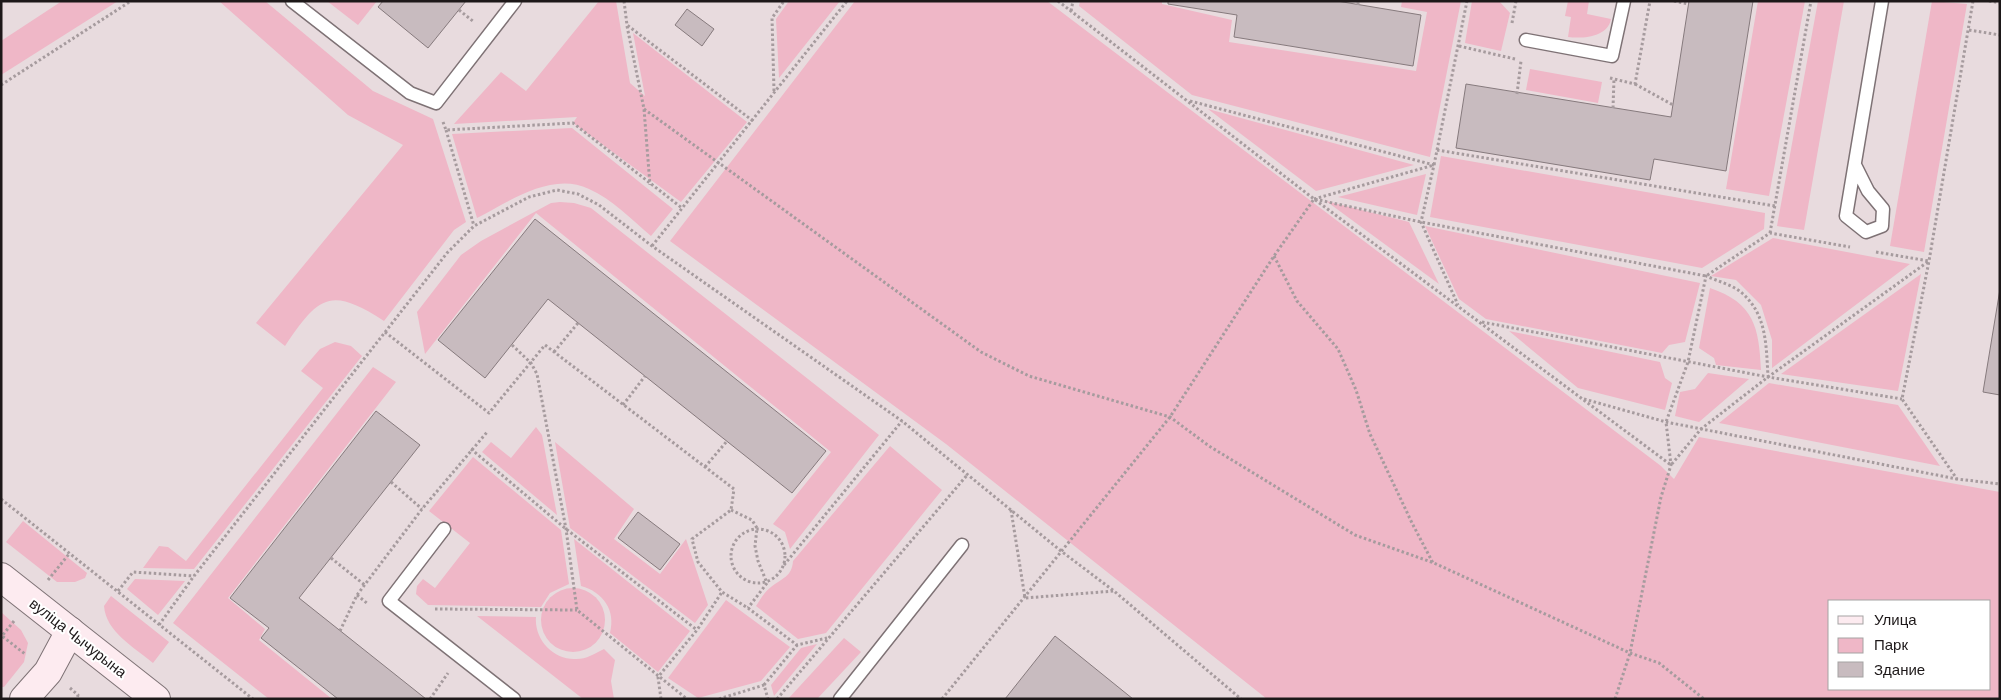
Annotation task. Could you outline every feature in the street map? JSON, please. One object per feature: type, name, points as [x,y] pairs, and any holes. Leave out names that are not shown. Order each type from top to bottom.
[{"type":"main road","name":"вуліца Чычурына","points":[[1,576],[156,699]]},
{"type":"main road","points":[[24,699],[48,672],[70,631]]},
{"type":"lane","points":[[292,1],[410,93],[436,103],[515,1]]},
{"type":"lane","points":[[1526,40],[1612,56],[1624,1]]},
{"type":"lane","points":[[1855,165],[1868,191],[1883,209],[1882,226],[1866,232],[1846,216],[1882,1]]},
{"type":"lane","points":[[444,529],[389,601],[514,699]]},
{"type":"lane","points":[[840,699],[962,544]]},
{"type":"path","points":[[1,84],[131,1]]},
{"type":"path","points":[[624,1],[644,109],[650,184]]},
{"type":"path","points":[[774,92],[772,18],[784,1]]},
{"type":"path","points":[[652,246],[720,163],[847,1]]},
{"type":"path","points":[[1058,1],[1314,199],[1671,465]]},
{"type":"path","points":[[1071,11],[1073,1]]},
{"type":"path","points":[[1458,307],[1421,222],[1467,1]]},
{"type":"path","points":[[1674,1],[1689,4]]},
{"type":"path","points":[[1671,465],[1666,422],[1688,362],[1706,276],[1770,233],[1811,1]]},
{"type":"path","points":[[1957,479],[1902,398],[1929,261],[1969,30],[1972,1]]},
{"type":"path","points":[[1989,1],[2000,3]]},
{"type":"path","points":[[459,10],[477,24]]},
{"type":"path","points":[[627,25],[753,121]]},
{"type":"path","points":[[1969,30],[2000,35]]},
{"type":"path","points":[[1517,94],[1521,61]]},
{"type":"path","points":[[1612,108],[1614,79]]},
{"type":"path","points":[[1635,84],[1673,105]]},
{"type":"path","points":[[1187,100],[1434,165]]},
{"type":"path","points":[[436,103],[446,130],[474,226]]},
{"type":"path","points":[[644,109],[981,352],[1029,376],[1170,417],[1208,446],[1355,535],[1434,563],[1630,653],[1658,663],[1704,699]]},
{"type":"path","points":[[446,130],[573,123],[682,209]]},
{"type":"path","points":[[1437,150],[1775,206]]},
{"type":"path","points":[[942,699],[1170,417],[1274,256],[1314,199],[1434,165]]},
{"type":"path","points":[[159,625],[194,576],[447,253],[474,226],[529,197],[557,190],[578,194],[599,205],[652,246],[902,422],[968,474],[1061,552],[1114,590],[1241,699]]},
{"type":"path","points":[[1314,199],[1421,222],[1706,276],[1741,292],[1759,315],[1765,332],[1768,377]]},
{"type":"path","points":[[1274,256],[1297,301],[1338,349],[1356,390],[1370,434],[1412,523],[1434,563]]},
{"type":"path","points":[[1615,699],[1630,653],[1660,497],[1671,465],[1701,429],[1768,377],[1929,261]]},
{"type":"path","points":[[1480,322],[1768,377],[1902,398]]},
{"type":"path","points":[[554,352],[578,323]]},
{"type":"path","points":[[385,332],[489,412],[545,345],[623,404],[734,489],[731,510],[692,539],[698,562],[722,592],[748,608],[797,645]]},
{"type":"path","points":[[512,346],[531,363],[537,374],[566,529],[577,610]]},
{"type":"path","points":[[623,404],[645,376]]},
{"type":"path","points":[[1581,398],[1666,422],[1957,479],[2000,484]]},
{"type":"path","points":[[784,565],[902,422]]},
{"type":"path","points":[[340,631],[358,595],[422,509],[471,449],[488,432]]},
{"type":"path","points":[[705,467],[727,441]]},
{"type":"path","points":[[471,449],[566,529],[697,630]]},
{"type":"path","points":[[778,699],[827,638],[968,474]]},
{"type":"path","points":[[390,482],[422,509]]},
{"type":"path","points":[[1,499],[253,699]]},
{"type":"path","points":[[731,510],[752,520],[757,528],[755,546],[758,561],[767,583]]},
{"type":"path","points":[[1010,510],[1025,598]]},
{"type":"path","points":[[748,608],[767,583],[780,573],[786,557],[781,540],[766,529],[757,528],[740,535],[731,550],[731,560],[734,568],[747,581],[767,583]]},
{"type":"path","points":[[331,558],[366,586]]},
{"type":"path","points":[[118,591],[133,572],[194,576]]},
{"type":"path","points":[[1025,598],[1114,590]]},
{"type":"path","points":[[661,699],[658,677],[697,630],[722,592]]},
{"type":"path","points":[[401,609],[577,610],[687,699]]},
{"type":"path","points":[[719,699],[764,685],[797,645],[827,638]]},
{"type":"path","points":[[430,699],[451,669]]},
{"type":"path","points":[[764,685],[768,699]]},
{"type":"green space","points":[[62,1],[118,1],[1,75],[1,41]]},
{"type":"green space","points":[[219,1],[265,1],[373,91],[433,119],[466,222],[454,230],[384,321],[351,303],[338,300],[327,302],[317,307],[307,316],[285,346],[256,323],[403,145],[348,115]]},
{"type":"green space","points":[[327,1],[377,1],[358,25]]},
{"type":"green space","points":[[599,1],[616,1],[630,83],[645,96],[633,33],[747,122],[681,202],[573,123],[577,117],[454,124],[501,72],[526,91]]},
{"type":"green space","points":[[789,1],[840,1],[779,78],[776,19]]},
{"type":"green space","points":[[855,1],[1047,1],[1661,466],[1674,479],[1699,437],[2000,492],[2000,699],[1267,699],[946,444],[670,241]]},
{"type":"green space","points":[[1080,1],[1162,1],[1162,4],[1232,20],[1229,42],[1416,71],[1427,12],[1401,7],[1402,1],[1461,1],[1430,157],[1192,95],[1079,6]]},
{"type":"green space","points":[[1472,1],[1499,1],[1510,13],[1501,51],[1465,43]]},
{"type":"green space","points":[[1568,1],[1589,1],[1587,14],[1611,19],[1609,25],[1605,30],[1594,36],[1568,37],[1571,17],[1565,16]]},
{"type":"green space","points":[[1758,1],[1805,1],[1769,196],[1726,189]]},
{"type":"green space","points":[[1818,1],[1844,1],[1804,230],[1777,226]]},
{"type":"green space","points":[[1932,1],[1967,4],[1924,252],[1890,246]]},
{"type":"green space","points":[[1530,69],[1602,82],[1598,103],[1526,90]]},
{"type":"green space","points":[[1208,109],[1414,165],[1316,191]]},
{"type":"green space","points":[[572,128],[673,209],[651,236],[606,198],[575,184],[546,186],[532,190],[477,218],[452,134]]},
{"type":"green space","points":[[1441,156],[1765,213],[1764,229],[1702,268],[1430,217]]},
{"type":"green space","points":[[1426,174],[1417,215],[1338,197]]},
{"type":"green space","points":[[1326,201],[1409,222],[1439,284]]},
{"type":"green space","points":[[551,203],[574,203],[591,208],[879,435],[790,549],[785,532],[773,524],[831,452],[536,213],[425,354],[417,312],[461,255],[481,241]]},
{"type":"green space","points":[[1425,226],[1700,283],[1685,342],[1669,345],[1662,353],[1486,319],[1459,299]]},
{"type":"green space","points":[[1773,238],[1910,264],[1772,368],[1772,340],[1761,305],[1736,280],[1711,276]]},
{"type":"green space","points":[[1921,274],[1898,391],[1781,374]]},
{"type":"green space","points":[[1710,288],[1736,301],[1751,318],[1756,329],[1761,370],[1716,365],[1714,358],[1699,348]]},
{"type":"green space","points":[[1509,331],[1660,362],[1665,378],[1672,383],[1665,410],[1578,388]]},
{"type":"green space","points":[[335,342],[351,346],[362,356],[194,569],[143,568],[159,546],[168,547],[186,561],[323,388],[301,371],[320,349]]},
{"type":"green space","points":[[373,367],[396,382],[228,598],[265,629],[259,640],[332,699],[269,699],[173,623]]},
{"type":"green space","points":[[1708,373],[1749,379],[1699,422],[1675,416],[1680,392],[1695,389]]},
{"type":"green space","points":[[1769,383],[1898,405],[1940,466],[1719,423]]},
{"type":"green space","points":[[536,427],[542,435],[557,515],[482,452],[491,442],[511,458]]},
{"type":"green space","points":[[555,442],[634,509],[614,539],[660,574],[686,539],[708,605],[695,623],[570,528]]},
{"type":"green space","points":[[890,446],[942,490],[826,633],[798,639],[756,606],[769,589],[786,577],[791,571],[793,561]]},
{"type":"green space","points":[[473,457],[561,530],[569,584],[550,593],[541,607],[428,605],[416,594],[417,586],[423,579],[435,588],[470,543],[429,511]]},
{"type":"green space","points":[[23,521],[87,573],[85,578],[75,582],[57,582],[6,542]]},
{"type":"green space","points":[[574,539],[690,631],[658,672],[610,633],[611,617],[606,603],[596,593],[581,586]]},
{"type":"green space","points":[[135,579],[185,581],[158,615],[127,589]]},
{"type":"green space","points":[[573,588],[585,590],[596,597],[603,608],[605,620],[603,632],[596,643],[585,650],[573,652],[561,650],[550,643],[543,632],[541,620],[543,608],[550,597],[561,590]]},
{"type":"green space","points":[[111,596],[169,642],[153,663],[122,638],[110,624],[104,606]]},
{"type":"green space","points":[[726,600],[790,647],[761,681],[698,698],[668,678]]},
{"type":"green space","points":[[1,612],[21,630],[28,643],[24,662],[4,687],[1,687]]},
{"type":"green space","points":[[477,616],[536,617],[538,633],[546,646],[552,652],[566,658],[582,659],[604,649],[615,660],[611,681],[614,699],[583,699]]},
{"type":"green space","points":[[844,638],[861,652],[817,699],[788,699]]},
{"type":"green space","points":[[817,644],[774,696],[771,685],[801,648]]},
{"type":"building","points":[[383,1],[466,1],[428,48],[378,7]]},
{"type":"building","points":[[1168,1],[1337,1],[1421,15],[1413,66],[1234,37],[1237,15],[1168,4]]},
{"type":"building","points":[[1689,1],[1753,1],[1726,171],[1654,159],[1650,180],[1456,148],[1466,84],[1671,117]]},
{"type":"building","points":[[687,9],[714,29],[702,46],[675,25]]},
{"type":"building","points":[[535,219],[826,451],[792,493],[548,299],[485,378],[438,340]]},
{"type":"building","points":[[2000,289],[2000,395],[1983,392]]},
{"type":"building","points":[[376,411],[420,445],[299,598],[426,699],[338,699],[261,638],[269,628],[230,598]]},
{"type":"building","points":[[638,512],[680,544],[660,570],[618,538]]},
{"type":"building","points":[[1055,636],[1133,699],[1005,699]]}]
